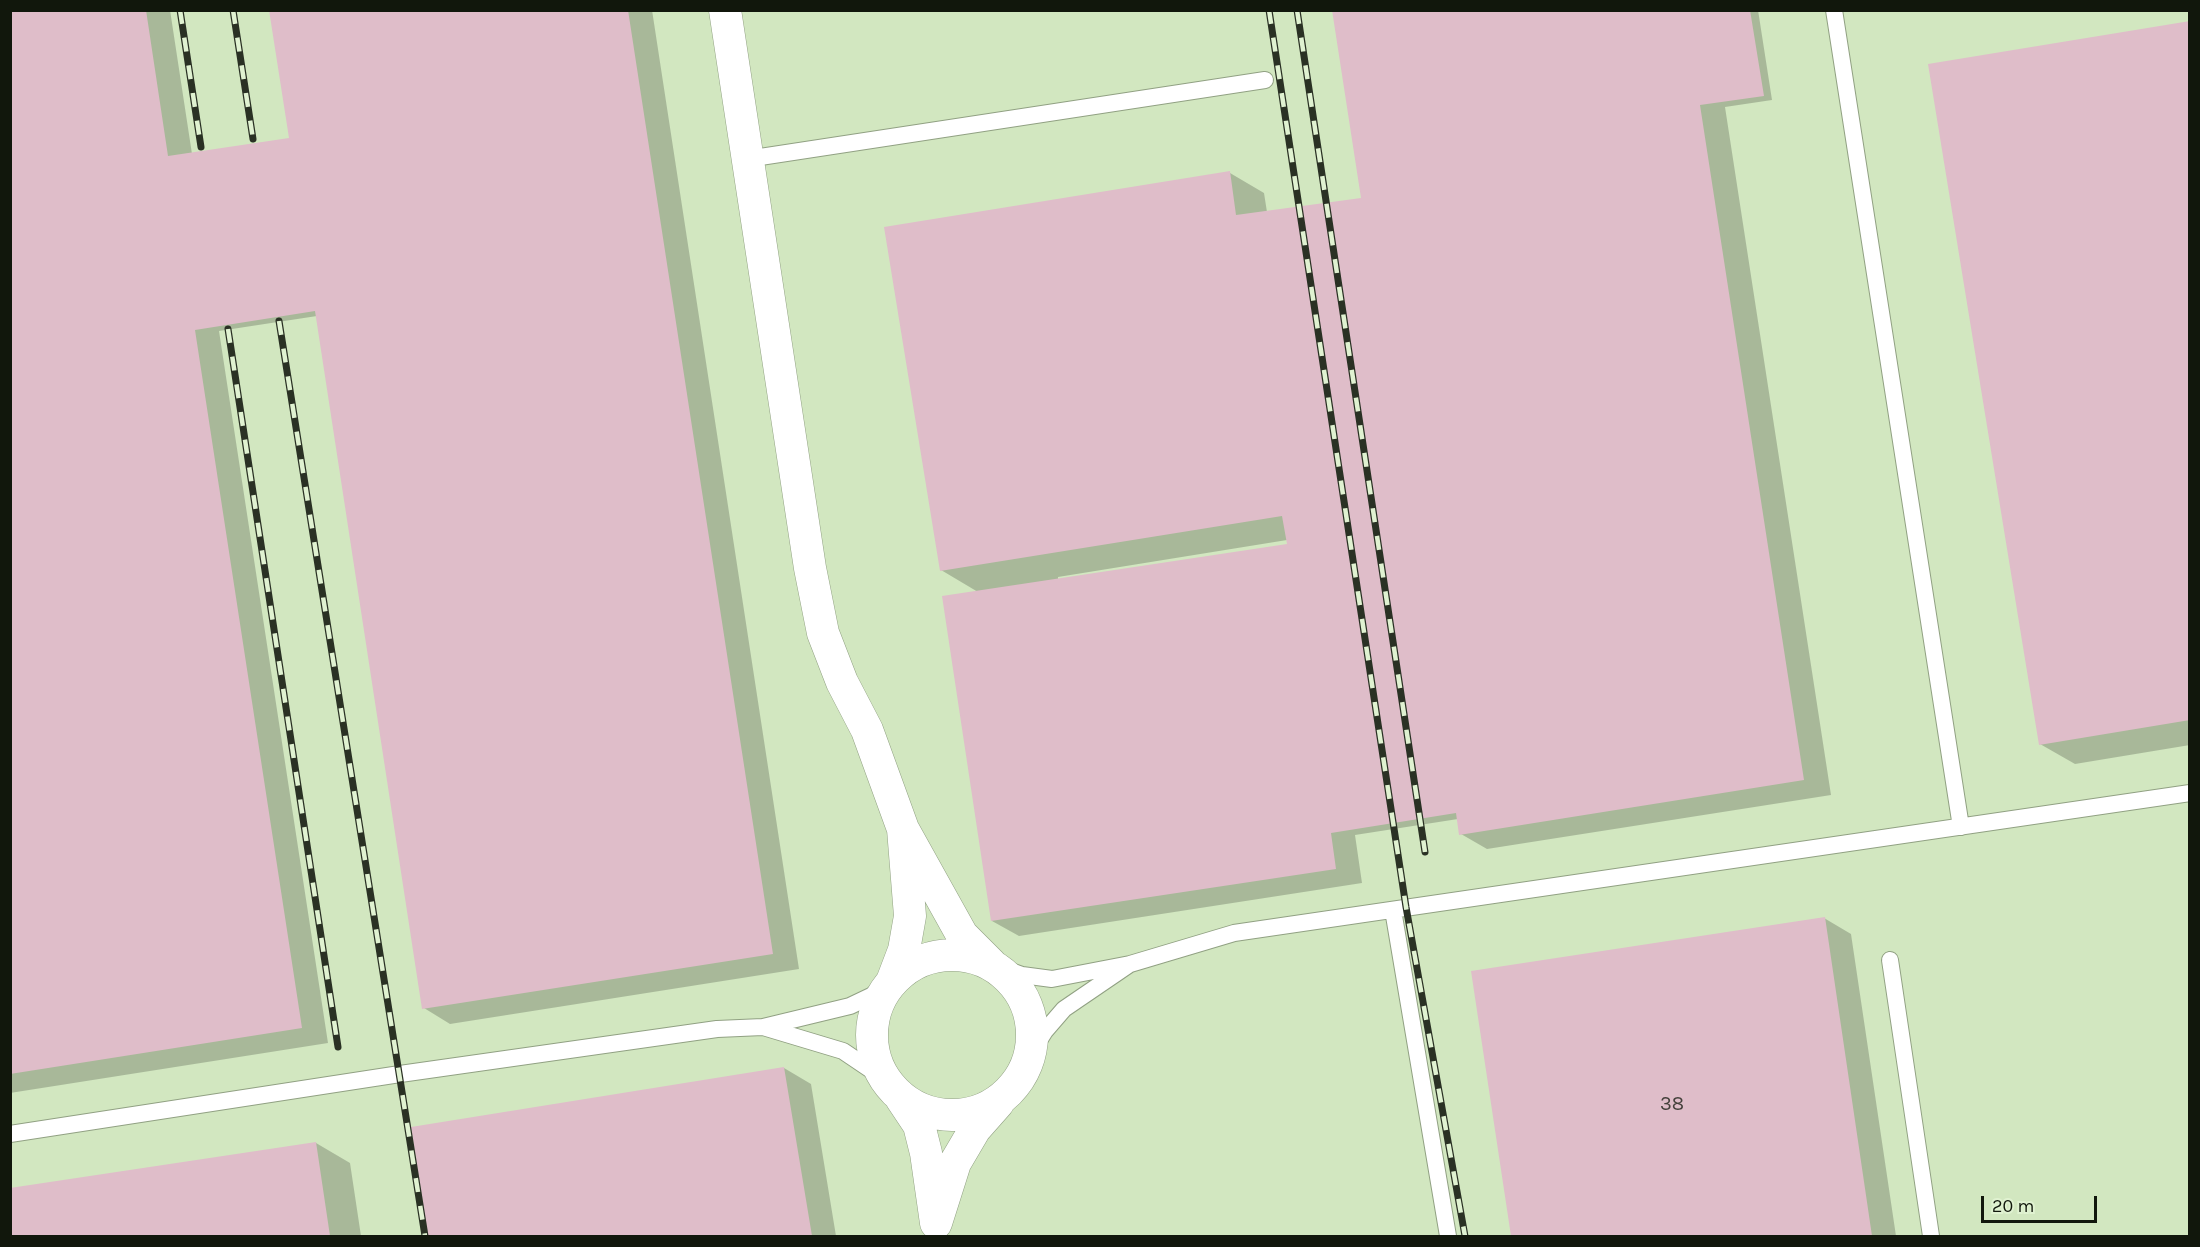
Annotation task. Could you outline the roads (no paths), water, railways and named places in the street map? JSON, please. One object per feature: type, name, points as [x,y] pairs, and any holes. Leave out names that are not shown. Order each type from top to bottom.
[{"type":"street","points":[[725,10],[810,568],[823,633],[842,682],[867,730],[903,829],[962,935],[1012,981],[1026,1003],[1033,1029],[1030,1055],[1020,1078],[975,1129],[955,1163],[935,1230]]},
{"type":"street","points":[[903,829],[910,916],[904,950],[893,979],[879,1002],[871,1027],[873,1054],[892,1088],[919,1125],[926,1154],[935,1230]]},
{"type":"street","points":[[893,979],[915,963],[940,955],[966,956],[991,964]]},
{"type":"street","points":[[892,1088],[925,1111],[951,1116],[978,1112],[1001,1099]]},
{"type":"lane","points":[[1834,10],[1962,827]]},
{"type":"lane","points":[[747,159],[1265,80]]},
{"type":"lane","points":[[991,964],[1022,975],[1052,979],[1130,964],[1234,933],[2190,794]]},
{"type":"lane","points":[[1393,910],[1448,1236]]},
{"type":"lane","points":[[1890,960],[1931,1236]]},
{"type":"lane","points":[[1030,1055],[1045,1031],[1064,1009],[1130,964]]},
{"type":"lane","points":[[10,1134],[400,1074],[717,1029],[763,1027],[850,1006],[871,996],[893,979]]},
{"type":"lane","points":[[763,1027],[843,1051],[862,1063],[892,1088]]},
{"type":"railway","points":[[180,10],[201,147]]},
{"type":"railway","points":[[233,10],[253,139]]},
{"type":"railway","points":[[1269,10],[1406,907],[1465,1236]]},
{"type":"railway","points":[[1297,10],[1425,852]]},
{"type":"railway","points":[[279,321],[425,1236]]},
{"type":"railway","points":[[228,329],[338,1047]]}]
